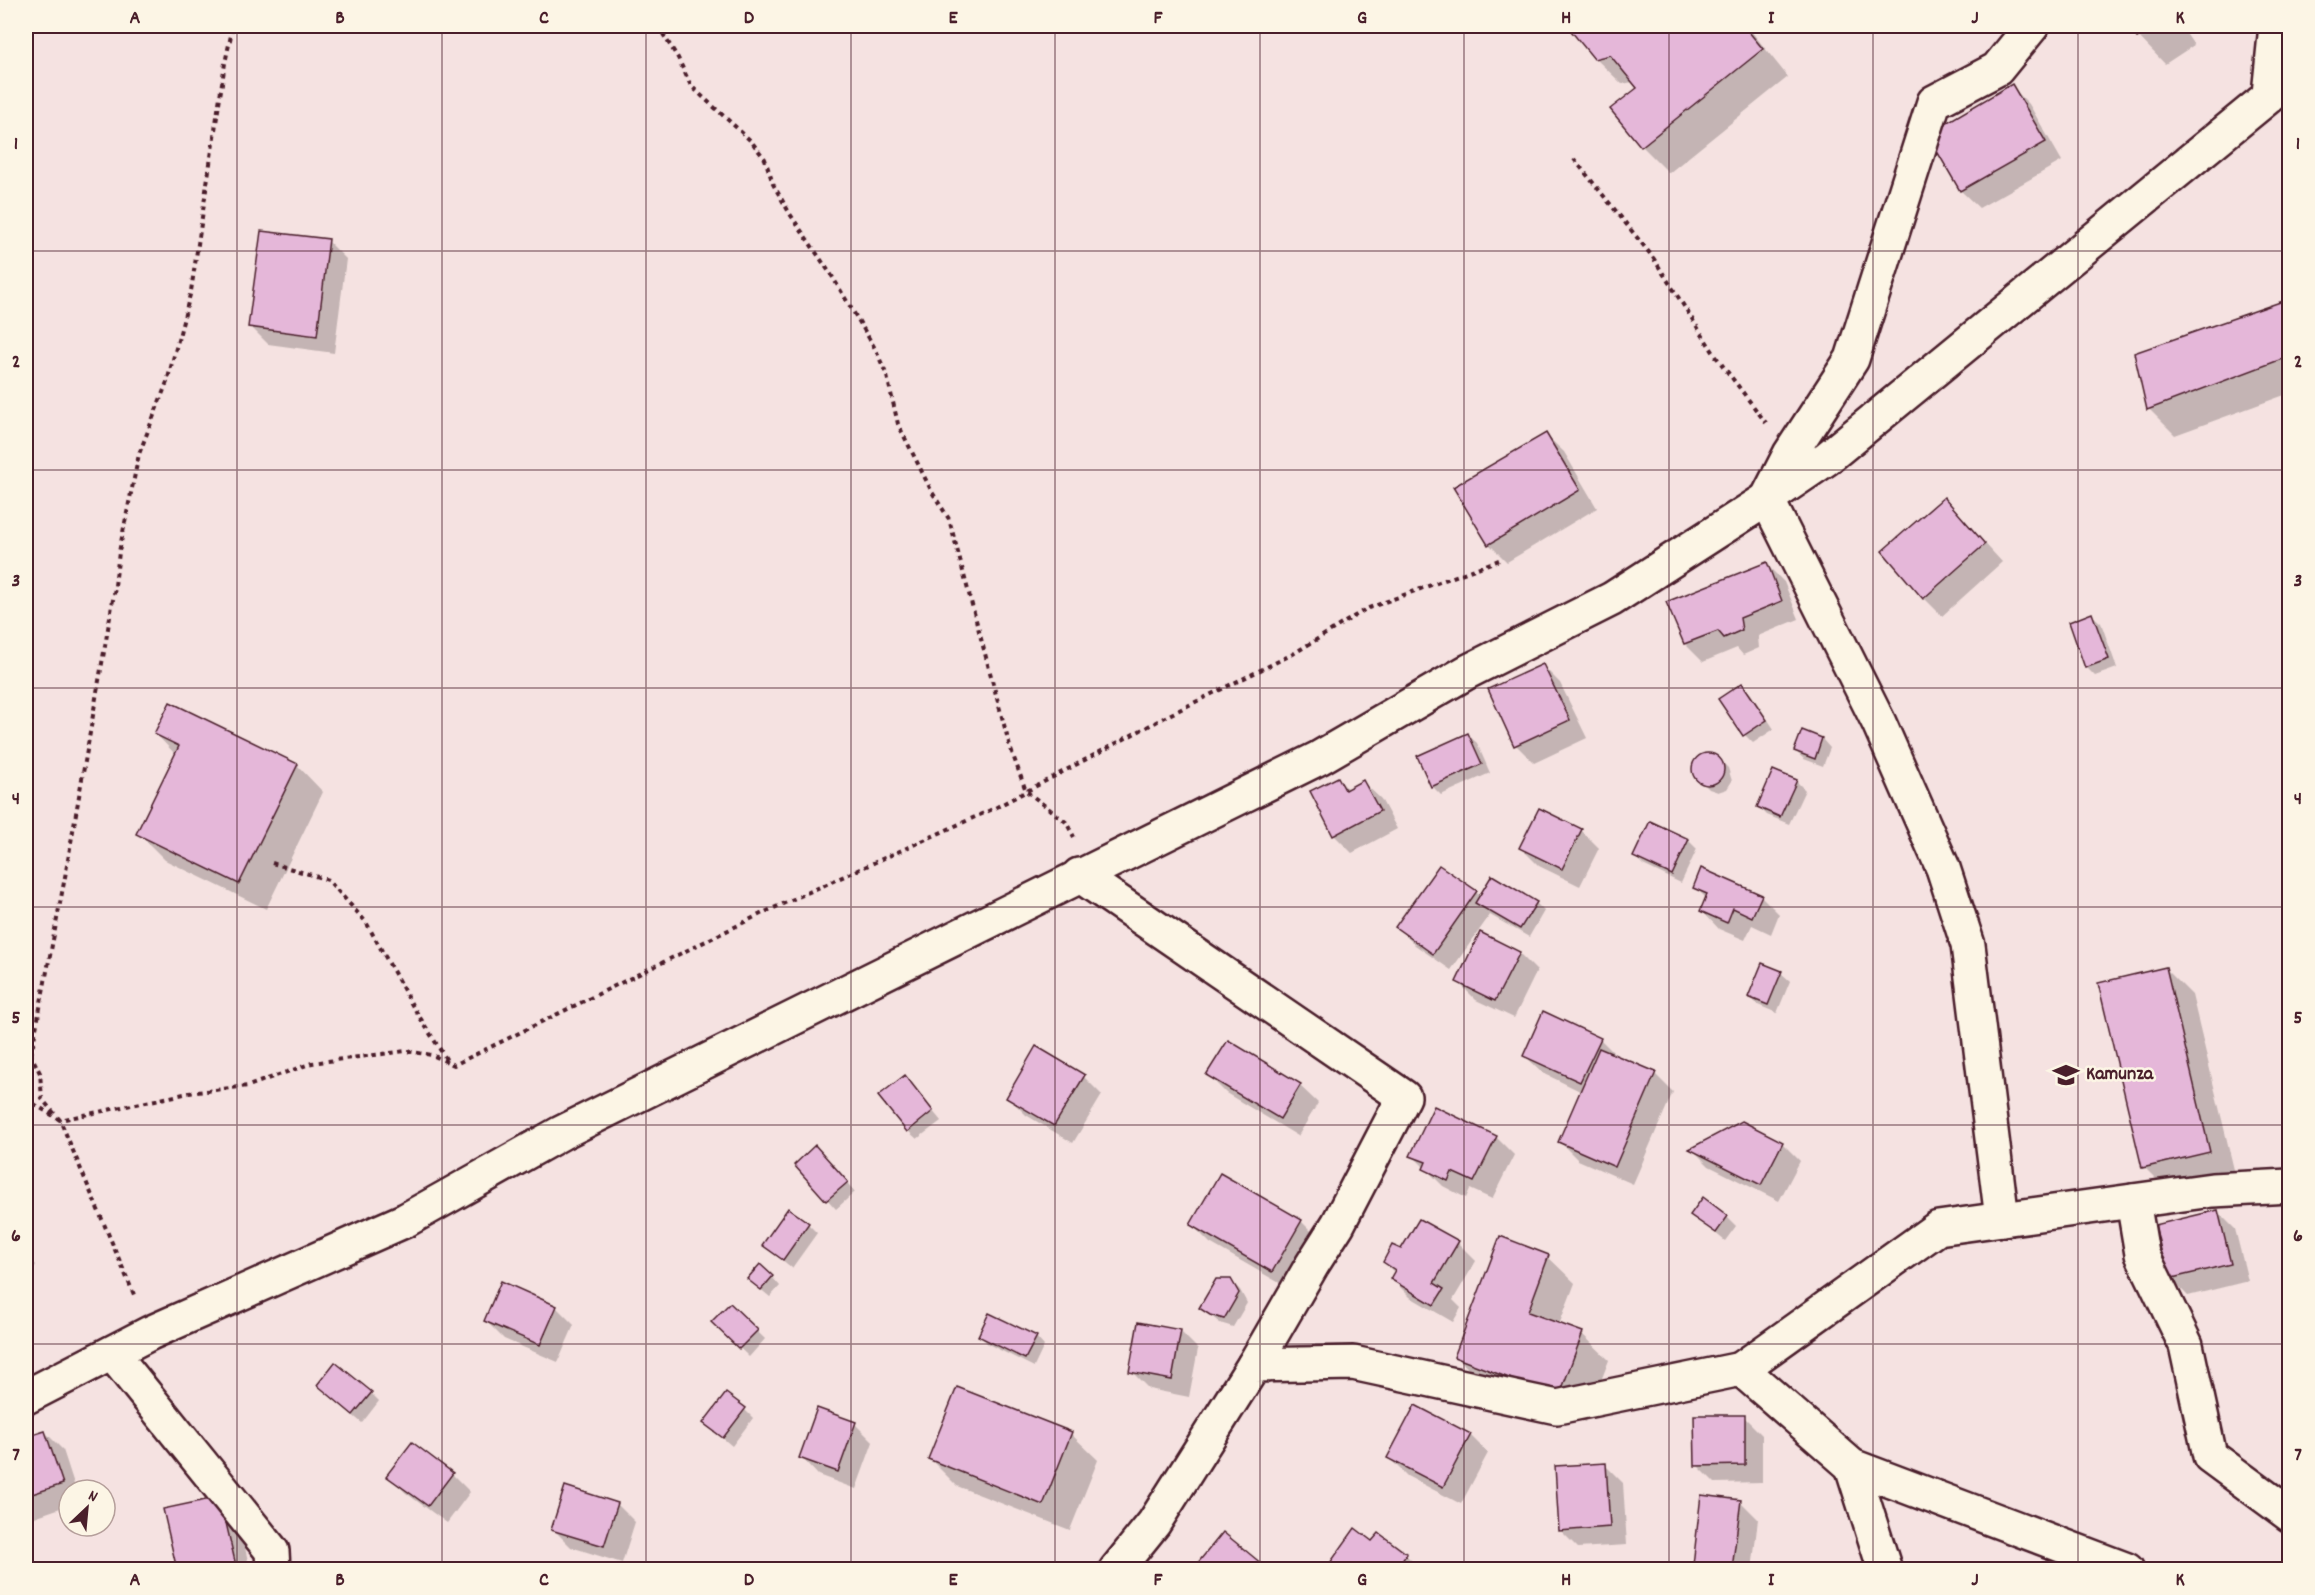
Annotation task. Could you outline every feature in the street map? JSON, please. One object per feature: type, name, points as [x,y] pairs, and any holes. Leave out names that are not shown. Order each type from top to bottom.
[{"type":"street","points":[[1767,499],[1790,454],[1852,359],[1934,102],[1997,69],[2032,26]]},
{"type":"street","points":[[26,1397],[150,1333],[406,1220],[561,1133],[1319,758],[1467,672],[1612,599],[1826,459],[2279,87],[2276,26]]},
{"type":"street","points":[[1767,499],[1879,723],[1943,868],[1968,945],[2002,1219]]},
{"type":"street","points":[[1079,875],[1404,1097],[1338,1224],[1254,1365],[1154,1523],[1116,1569]]},
{"type":"street","points":[[1254,1365],[1353,1363],[1557,1407],[1741,1369],[1938,1228],[2212,1190],[2289,1186]]},
{"type":"street","points":[[2133,1201],[2142,1254],[2186,1345],[2210,1456],[2289,1515]]},
{"type":"street","points":[[112,1353],[272,1551],[273,1569]]},
{"type":"street","points":[[1741,1369],[1852,1466],[2127,1569]]},
{"type":"street","points":[[1852,1466],[1885,1569]]},
{"type":"path","points":[[31,1055],[69,853],[124,530],[139,454],[167,382],[191,291],[225,63],[233,26]]},
{"type":"path","points":[[658,26],[678,57],[691,86],[751,141],[765,159],[773,184],[784,204],[832,276],[876,350],[887,376],[898,424],[932,492],[949,519],[1010,747],[1026,791],[1066,822],[1079,844],[1079,875]]},
{"type":"path","points":[[1574,159],[1652,256],[1717,358],[1790,454]]},
{"type":"path","points":[[26,1099],[60,1120],[189,1094],[248,1086],[312,1062],[406,1051],[432,1056],[454,1065],[767,911],[995,808],[1171,714],[1293,654],[1366,609],[1498,560]]},
{"type":"path","points":[[273,863],[328,880],[366,922],[412,1005],[448,1063]]},
{"type":"path","points":[[26,1045],[40,1073],[42,1099],[60,1120],[150,1333]]},
{"type":"building","points":[[1567,26],[1744,26],[1763,49],[1641,147],[1610,109],[1637,88],[1610,55],[1594,59]]},
{"type":"building","points":[[2129,26],[2157,26],[2137,38]]},
{"type":"building","points":[[2012,84],[2046,142],[1960,191],[1927,134]]},
{"type":"building","points":[[261,231],[329,239],[317,336],[248,327]]},
{"type":"building","points":[[2286,300],[2290,310],[2290,356],[2147,410],[2134,353]]},
{"type":"building","points":[[1546,433],[1580,490],[1488,545],[1453,487]]},
{"type":"building","points":[[1944,497],[1985,544],[1923,599],[1882,551]]},
{"type":"building","points":[[1767,562],[1782,601],[1740,618],[1742,630],[1724,638],[1718,631],[1684,644],[1666,602]]},
{"type":"building","points":[[2092,613],[2109,659],[2085,668],[2069,622]]},
{"type":"building","points":[[1543,664],[1570,720],[1514,746],[1488,689]]},
{"type":"building","points":[[1742,683],[1767,720],[1743,736],[1718,699]]},
{"type":"building","points":[[170,702],[298,764],[239,884],[136,834],[179,746],[154,734]]},
{"type":"building","points":[[1802,730],[1822,738],[1815,759],[1794,751]]},
{"type":"building","points":[[1468,733],[1482,764],[1431,787],[1417,756]]},
{"type":"building","points":[[1708,753],[1719,758],[1724,769],[1719,780],[1708,785],[1697,780],[1692,769],[1697,758]]},
{"type":"building","points":[[1773,770],[1797,780],[1780,817],[1757,807]]},
{"type":"building","points":[[1338,777],[1345,790],[1363,780],[1380,811],[1333,836],[1310,791]]},
{"type":"building","points":[[1539,808],[1582,829],[1562,869],[1519,848]]},
{"type":"building","points":[[1650,821],[1689,839],[1672,875],[1633,857]]},
{"type":"building","points":[[1439,865],[1477,891],[1433,954],[1395,927]]},
{"type":"building","points":[[1701,868],[1762,895],[1752,917],[1733,908],[1727,923],[1700,911],[1707,894],[1693,888]]},
{"type":"building","points":[[1492,875],[1537,902],[1520,929],[1475,903]]},
{"type":"building","points":[[1480,932],[1520,952],[1495,1001],[1456,982]]},
{"type":"building","points":[[1762,963],[1782,971],[1768,1005],[1748,997]]},
{"type":"building","points":[[2166,967],[2210,1152],[2142,1168],[2098,983]]},
{"type":"building","points":[[1543,1011],[1601,1038],[1580,1082],[1523,1056]]},
{"type":"building","points":[[1228,1040],[1301,1084],[1280,1119],[1206,1075]]},
{"type":"building","points":[[1036,1046],[1085,1075],[1054,1126],[1006,1098]]},
{"type":"building","points":[[1599,1048],[1656,1072],[1615,1167],[1558,1142]]},
{"type":"building","points":[[905,1075],[933,1111],[907,1132],[878,1096]]},
{"type":"building","points":[[1434,1106],[1497,1136],[1474,1182],[1452,1172],[1448,1181],[1423,1169],[1426,1162],[1410,1156]]},
{"type":"building","points":[[1742,1121],[1783,1142],[1761,1185],[1689,1149]]},
{"type":"building","points":[[815,1145],[848,1182],[826,1201],[794,1165]]},
{"type":"building","points":[[1220,1173],[1302,1220],[1272,1272],[1190,1225]]},
{"type":"building","points":[[1703,1197],[1728,1216],[1716,1233],[1690,1215]]},
{"type":"building","points":[[788,1208],[809,1223],[783,1260],[762,1245]]},
{"type":"building","points":[[2218,1210],[2231,1264],[2168,1279],[2155,1225]]},
{"type":"building","points":[[1419,1219],[1459,1241],[1434,1283],[1444,1289],[1434,1305],[1390,1279],[1395,1270],[1383,1262],[1392,1245],[1401,1249]]},
{"type":"building","points":[[1500,1236],[1549,1255],[1528,1312],[1583,1332],[1559,1397],[1454,1357]]},
{"type":"building","points":[[760,1264],[773,1276],[761,1290],[747,1279]]},
{"type":"building","points":[[1216,1279],[1231,1279],[1239,1293],[1224,1319],[1210,1315],[1199,1308]]},
{"type":"building","points":[[501,1281],[557,1306],[540,1345],[484,1321]]},
{"type":"building","points":[[730,1303],[758,1330],[739,1349],[711,1322]]},
{"type":"building","points":[[989,1313],[1037,1336],[1025,1359],[978,1336]]},
{"type":"building","points":[[1138,1322],[1181,1330],[1172,1380],[1129,1372]]},
{"type":"building","points":[[335,1362],[372,1392],[353,1415],[317,1385]]},
{"type":"building","points":[[957,1387],[1072,1432],[1043,1505],[928,1459]]},
{"type":"building","points":[[726,1393],[746,1408],[723,1438],[703,1423]]},
{"type":"building","points":[[1415,1405],[1471,1434],[1443,1487],[1387,1458]]},
{"type":"building","points":[[817,1408],[856,1422],[838,1472],[799,1458]]},
{"type":"building","points":[[1694,1415],[1745,1415],[1745,1465],[1695,1466]]},
{"type":"building","points":[[45,1431],[61,1478],[57,1478],[57,1486],[26,1496],[26,1437]]},
{"type":"building","points":[[412,1442],[453,1473],[428,1506],[386,1476]]},
{"type":"building","points":[[1606,1463],[1610,1527],[1559,1531],[1555,1466]]},
{"type":"building","points":[[565,1486],[618,1503],[604,1546],[551,1530]]},
{"type":"building","points":[[1701,1495],[1741,1500],[1732,1569],[1693,1565]]},
{"type":"building","points":[[220,1497],[237,1570],[177,1570],[163,1509]]},
{"type":"building","points":[[1355,1528],[1372,1541],[1379,1533],[1407,1554],[1401,1562],[1411,1570],[1339,1570],[1330,1563]]},
{"type":"building","points":[[1223,1532],[1262,1564],[1257,1570],[1192,1570]]},
{"type":"building","points":[[50,1564],[65,1570],[47,1570]]},
{"type":"place","name":"Kamunza","points":[[2066,1075]]}]
